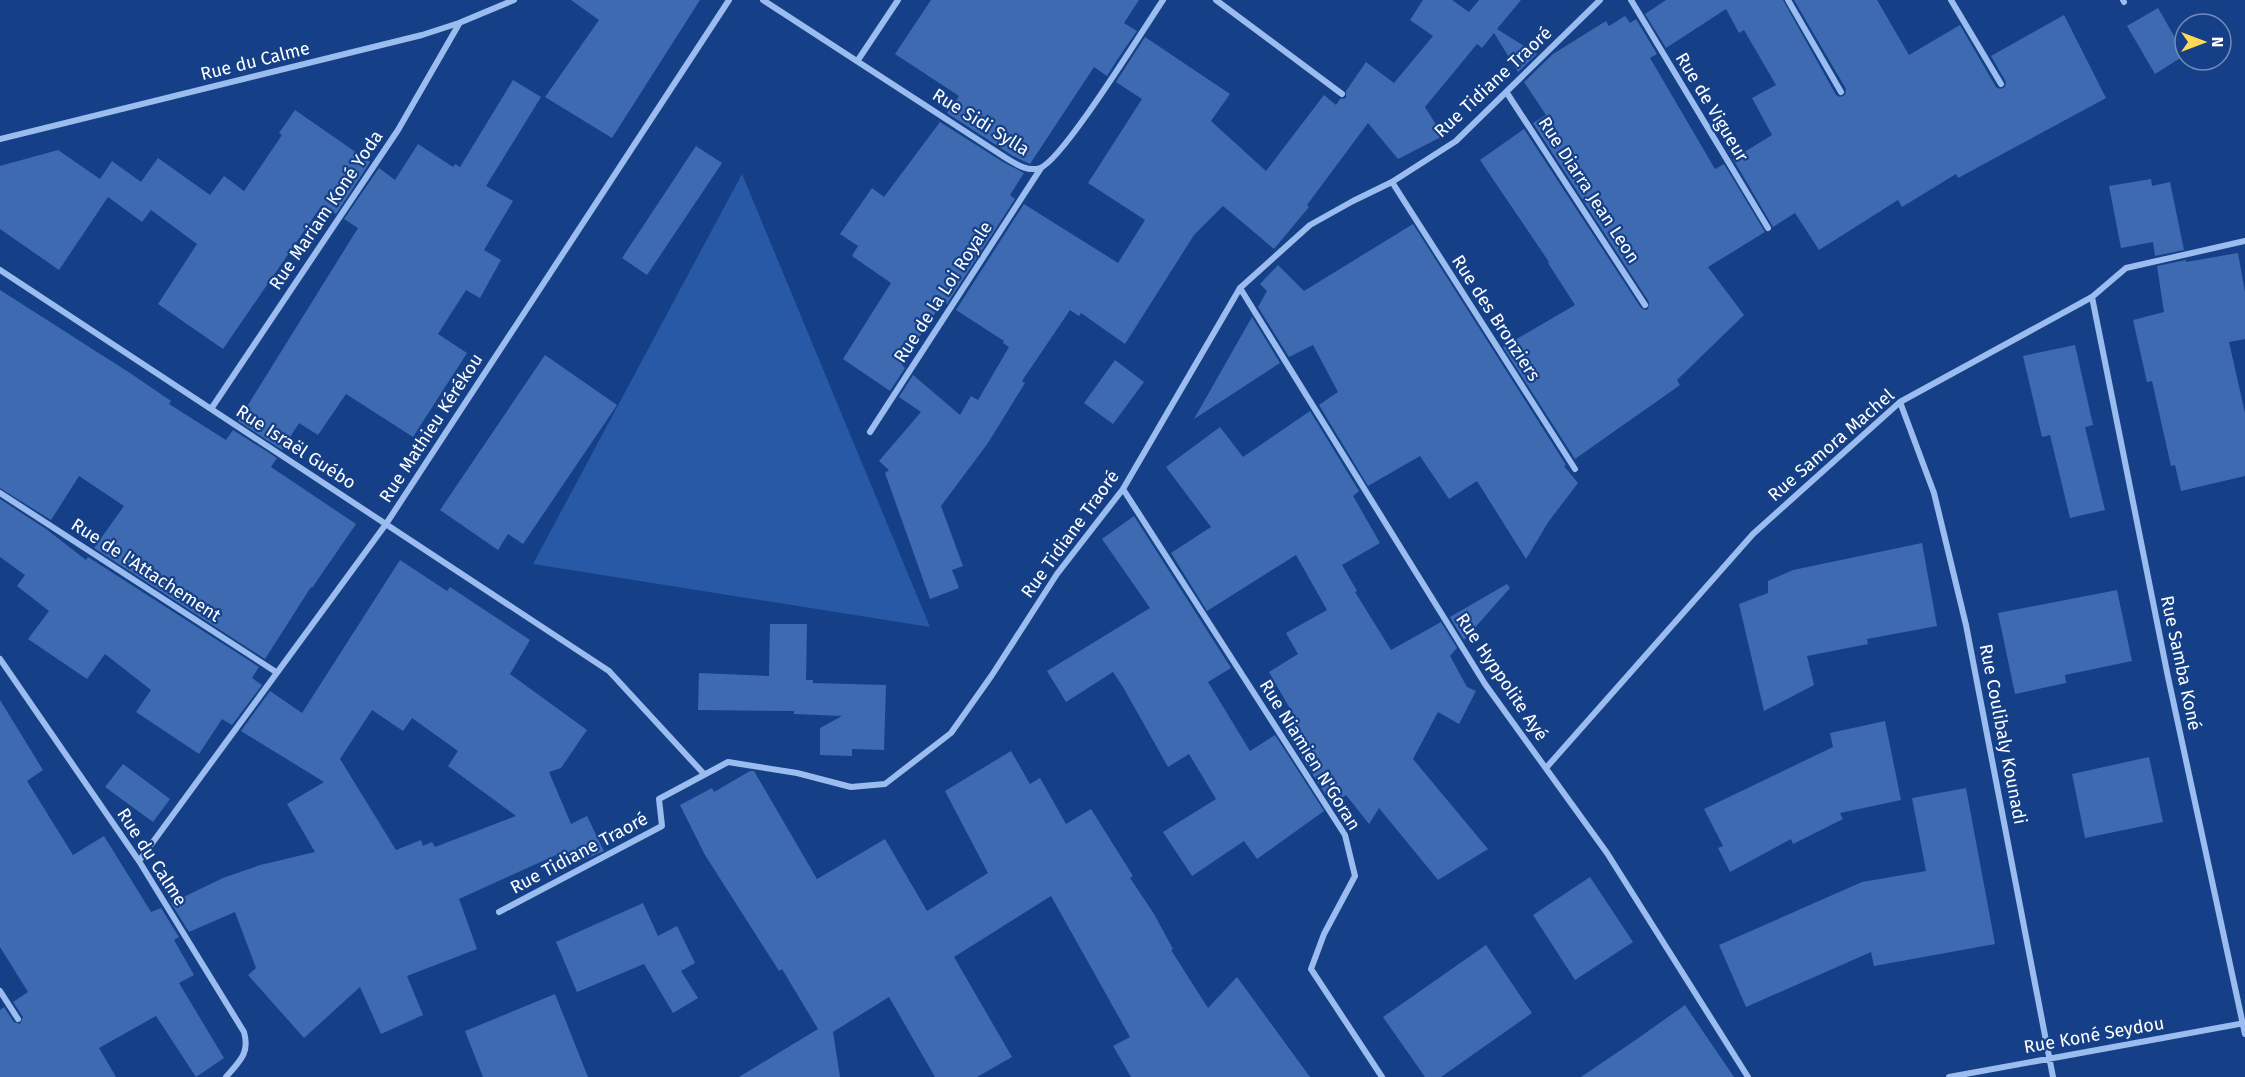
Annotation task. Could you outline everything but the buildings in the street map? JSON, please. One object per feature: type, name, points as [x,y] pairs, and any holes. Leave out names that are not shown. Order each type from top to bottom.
[{"type":"street","name":"Rue du Calme","points":[[0,139],[422,35],[459,24],[514,0]]},
{"type":"street","name":"Rue Mathieu Kérékou","points":[[139,861],[386,524],[729,0]]},
{"type":"street","name":"Rue Sidi Sylla","points":[[763,0],[1020,166],[1030,169],[1041,168],[1054,158],[1075,131],[1162,0]]},
{"type":"street","points":[[858,60],[898,0]]},
{"type":"street","points":[[1216,0],[1342,94]]},
{"type":"street","name":"Rue Tidiane Traoré","points":[[499,912],[662,826],[659,799],[729,762],[797,773],[851,787],[885,784],[951,733],[992,675],[1057,574],[1123,489],[1240,288],[1310,225],[1392,182],[1456,141],[1600,0]]},
{"type":"street","name":"Rue de Vigueur","points":[[1631,0],[1767,228]]},
{"type":"street","points":[[1788,0],[1841,92]]},
{"type":"street","points":[[1952,0],[2001,84]]},
{"type":"street","name":"Rue Mariam Koné Yoda","points":[[211,409],[398,130],[459,24]]},
{"type":"street","name":"Rue Diarra Jean Leon","points":[[1507,93],[1645,304]]},
{"type":"street","name":"Rue de la Loi Royale","points":[[870,432],[1041,168]]},
{"type":"street","name":"Rue des Bronziers","points":[[1392,182],[1575,469]]},
{"type":"street","name":"Rue Samora Machel","points":[[1546,768],[1753,534],[1900,402],[2092,297],[2126,268],[2245,241]]},
{"type":"street","name":"Rue Israël Guébo","points":[[0,270],[609,671],[704,774]]},
{"type":"street","name":"Rue Hyppolite Ayé","points":[[1240,288],[1485,684],[1607,853],[1748,1077]]},
{"type":"street","name":"Rue Samba Koné","points":[[2092,297],[2168,677],[2245,1034]]},
{"type":"street","name":"Rue Coulibaly Kounadi","points":[[1900,402],[1934,493],[1966,625],[2054,1077]]},
{"type":"street","name":"Rue Niamien N'Goran","points":[[1123,489],[1345,834],[1355,876],[1324,934],[1311,969],[1382,1077]]},
{"type":"street","name":"Rue de l'Attachement","points":[[0,493],[276,672]]},
{"type":"street","name":"Rue du Calme","points":[[0,659],[139,861],[244,1032],[247,1042],[246,1052],[226,1077]]},
{"type":"street","points":[[0,991],[18,1019]]},
{"type":"street","name":"Rue Koné Seydou","points":[[1949,1077],[2244,1023]]},
{"type":"shaded area","points":[[742,174],[930,627],[533,564]]}]
